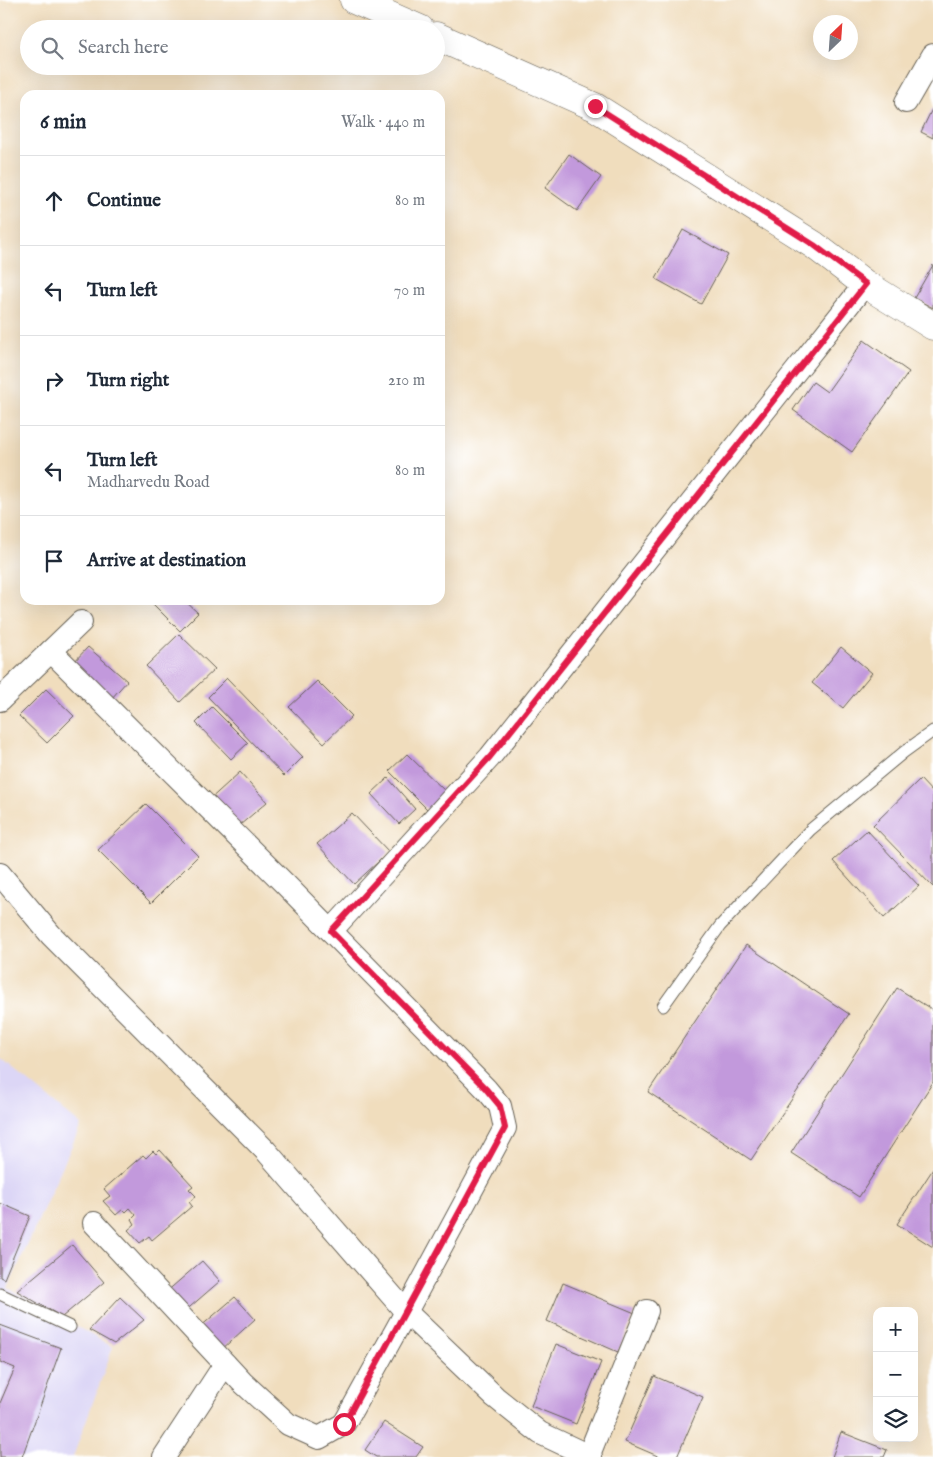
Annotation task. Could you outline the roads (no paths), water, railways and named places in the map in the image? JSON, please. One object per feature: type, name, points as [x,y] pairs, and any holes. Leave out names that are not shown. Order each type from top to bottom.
[{"type":"street","points":[[354,0],[400,20]]},
{"type":"street","points":[[445,40],[595,106],[814,245],[866,284],[933,326]]},
{"type":"street","points":[[906,102],[933,55]]},
{"type":"street","points":[[331,931],[490,757],[866,284]]},
{"type":"street","points":[[0,700],[81,622]]},
{"type":"street","points":[[51,650],[486,1089],[500,1106],[505,1128],[344,1424],[319,1438],[288,1424],[242,1382],[94,1223]]},
{"type":"street","points":[[0,874],[51,935],[266,1152],[406,1312],[495,1397],[540,1432],[589,1457],[647,1312]]},
{"type":"street","points":[[164,1457],[226,1364]]},
{"type":"lane","points":[[664,1006],[720,926],[810,830],[904,752],[933,732]]},
{"type":"lane","points":[[0,1294],[70,1327]]}]
